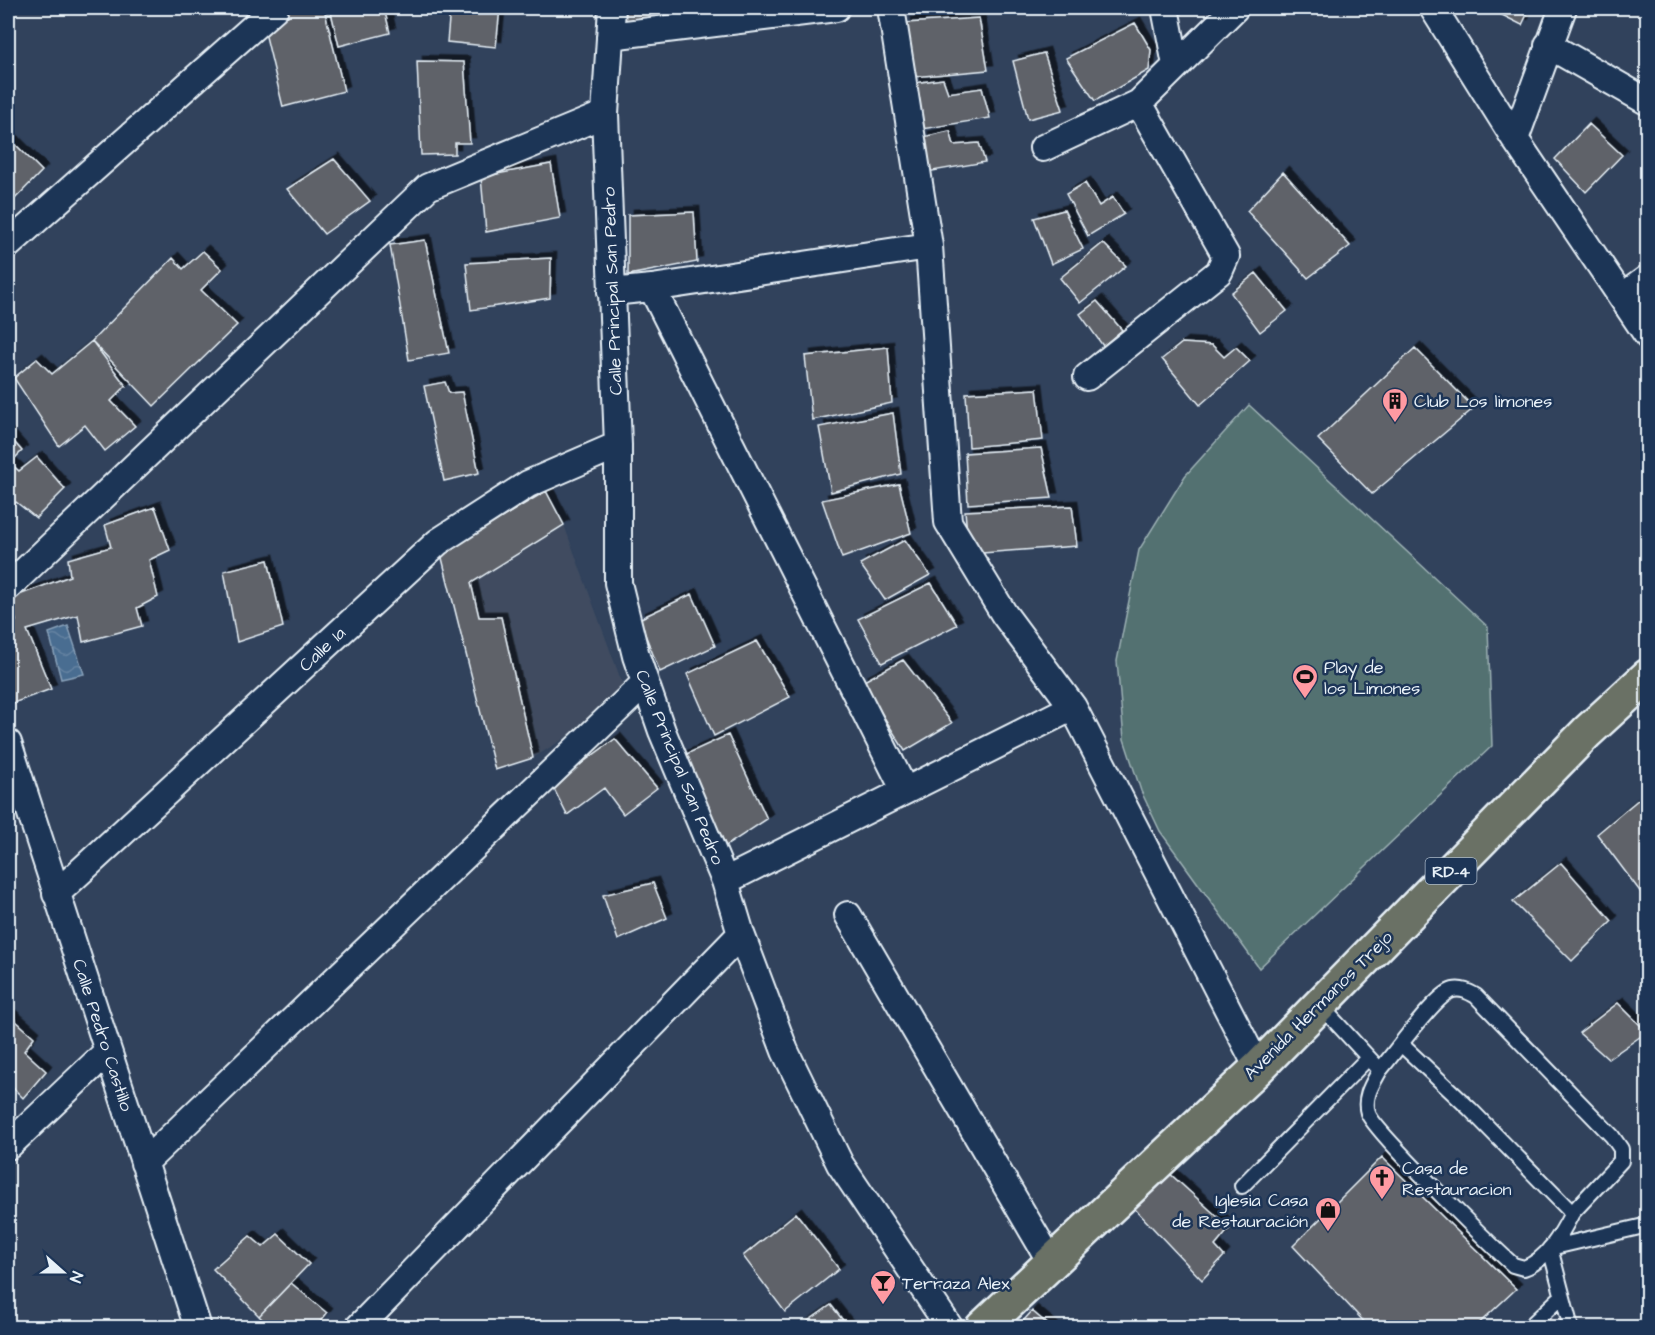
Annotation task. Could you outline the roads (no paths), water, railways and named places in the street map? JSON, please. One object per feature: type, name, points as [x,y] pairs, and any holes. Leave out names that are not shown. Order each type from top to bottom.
[{"type":"main road","name":"Avenida Hermanos Trejo","points":[[982,1328],[1258,1068],[1587,732],[1647,676]]},
{"type":"street","points":[[8,245],[275,8]]},
{"type":"street","name":"Calle Principal San Pedro","points":[[612,8],[605,114],[618,445],[618,583],[645,683],[662,731],[725,880],[741,934],[785,1051],[840,1164],[950,1328]]},
{"type":"street","points":[[610,36],[836,8]]},
{"type":"street","points":[[891,8],[928,246],[948,522],[1004,614],[1073,707],[1258,1068]]},
{"type":"street","points":[[1165,8],[1176,65]]},
{"type":"street","points":[[1043,148],[1139,102],[1235,8]]},
{"type":"street","points":[[1433,8],[1515,139],[1647,336]]},
{"type":"street","points":[[1515,139],[1563,8]]},
{"type":"street","points":[[1548,45],[1647,102]]},
{"type":"street","points":[[1088,377],[1219,272],[1226,256],[1139,102]]},
{"type":"street","points":[[8,587],[428,187],[605,114]]},
{"type":"street","points":[[611,292],[652,288],[928,246]]},
{"type":"street","points":[[1622,297],[1647,278]]},
{"type":"street","points":[[652,288],[905,791]]},
{"type":"street","name":"Calle 1a","points":[[56,894],[438,542],[528,484],[618,445]]},
{"type":"street","points":[[144,1163],[645,683]]},
{"type":"street","points":[[725,880],[1073,707]]},
{"type":"street","name":"Calle Pedro Castillo","points":[[8,743],[198,1328]]},
{"type":"street","points":[[848,915],[1051,1262]]},
{"type":"street","points":[[358,1328],[741,934]]},
{"type":"street","points":[[8,1146],[108,1051]]},
{"type":"lane","points":[[1453,990],[1466,990],[1476,996],[1622,1149],[1623,1157],[1617,1167],[1572,1213],[1550,1248],[1529,1267],[1513,1265],[1389,1141],[1368,1116],[1366,1104],[1370,1088],[1380,1070],[1444,995],[1453,990]]},
{"type":"lane","points":[[1320,1004],[1380,1070]]},
{"type":"lane","points":[[1401,1046],[1470,1109],[1572,1213]]},
{"type":"lane","points":[[1242,1186],[1368,1058]]},
{"type":"lane","points":[[1550,1248],[1647,1225]]},
{"type":"lane","points":[[1550,1248],[1561,1297],[1571,1328]]},
{"type":"lane","points":[[1528,1328],[1561,1297]]},
{"type":"water","points":[[68,626],[84,674],[61,679],[49,633]]},
{"type":"place","name":"Club Los limones","points":[[1395,424]]},
{"type":"place","name":"Play de los Limones","points":[[1305,700]]},
{"type":"place","name":"Casa de Restauracion","points":[[1382,1201]]},
{"type":"place","name":"Iglesia Casa de Restauración","points":[[1328,1233]]},
{"type":"place","name":"Terraza Alex","points":[[883,1306]]}]
